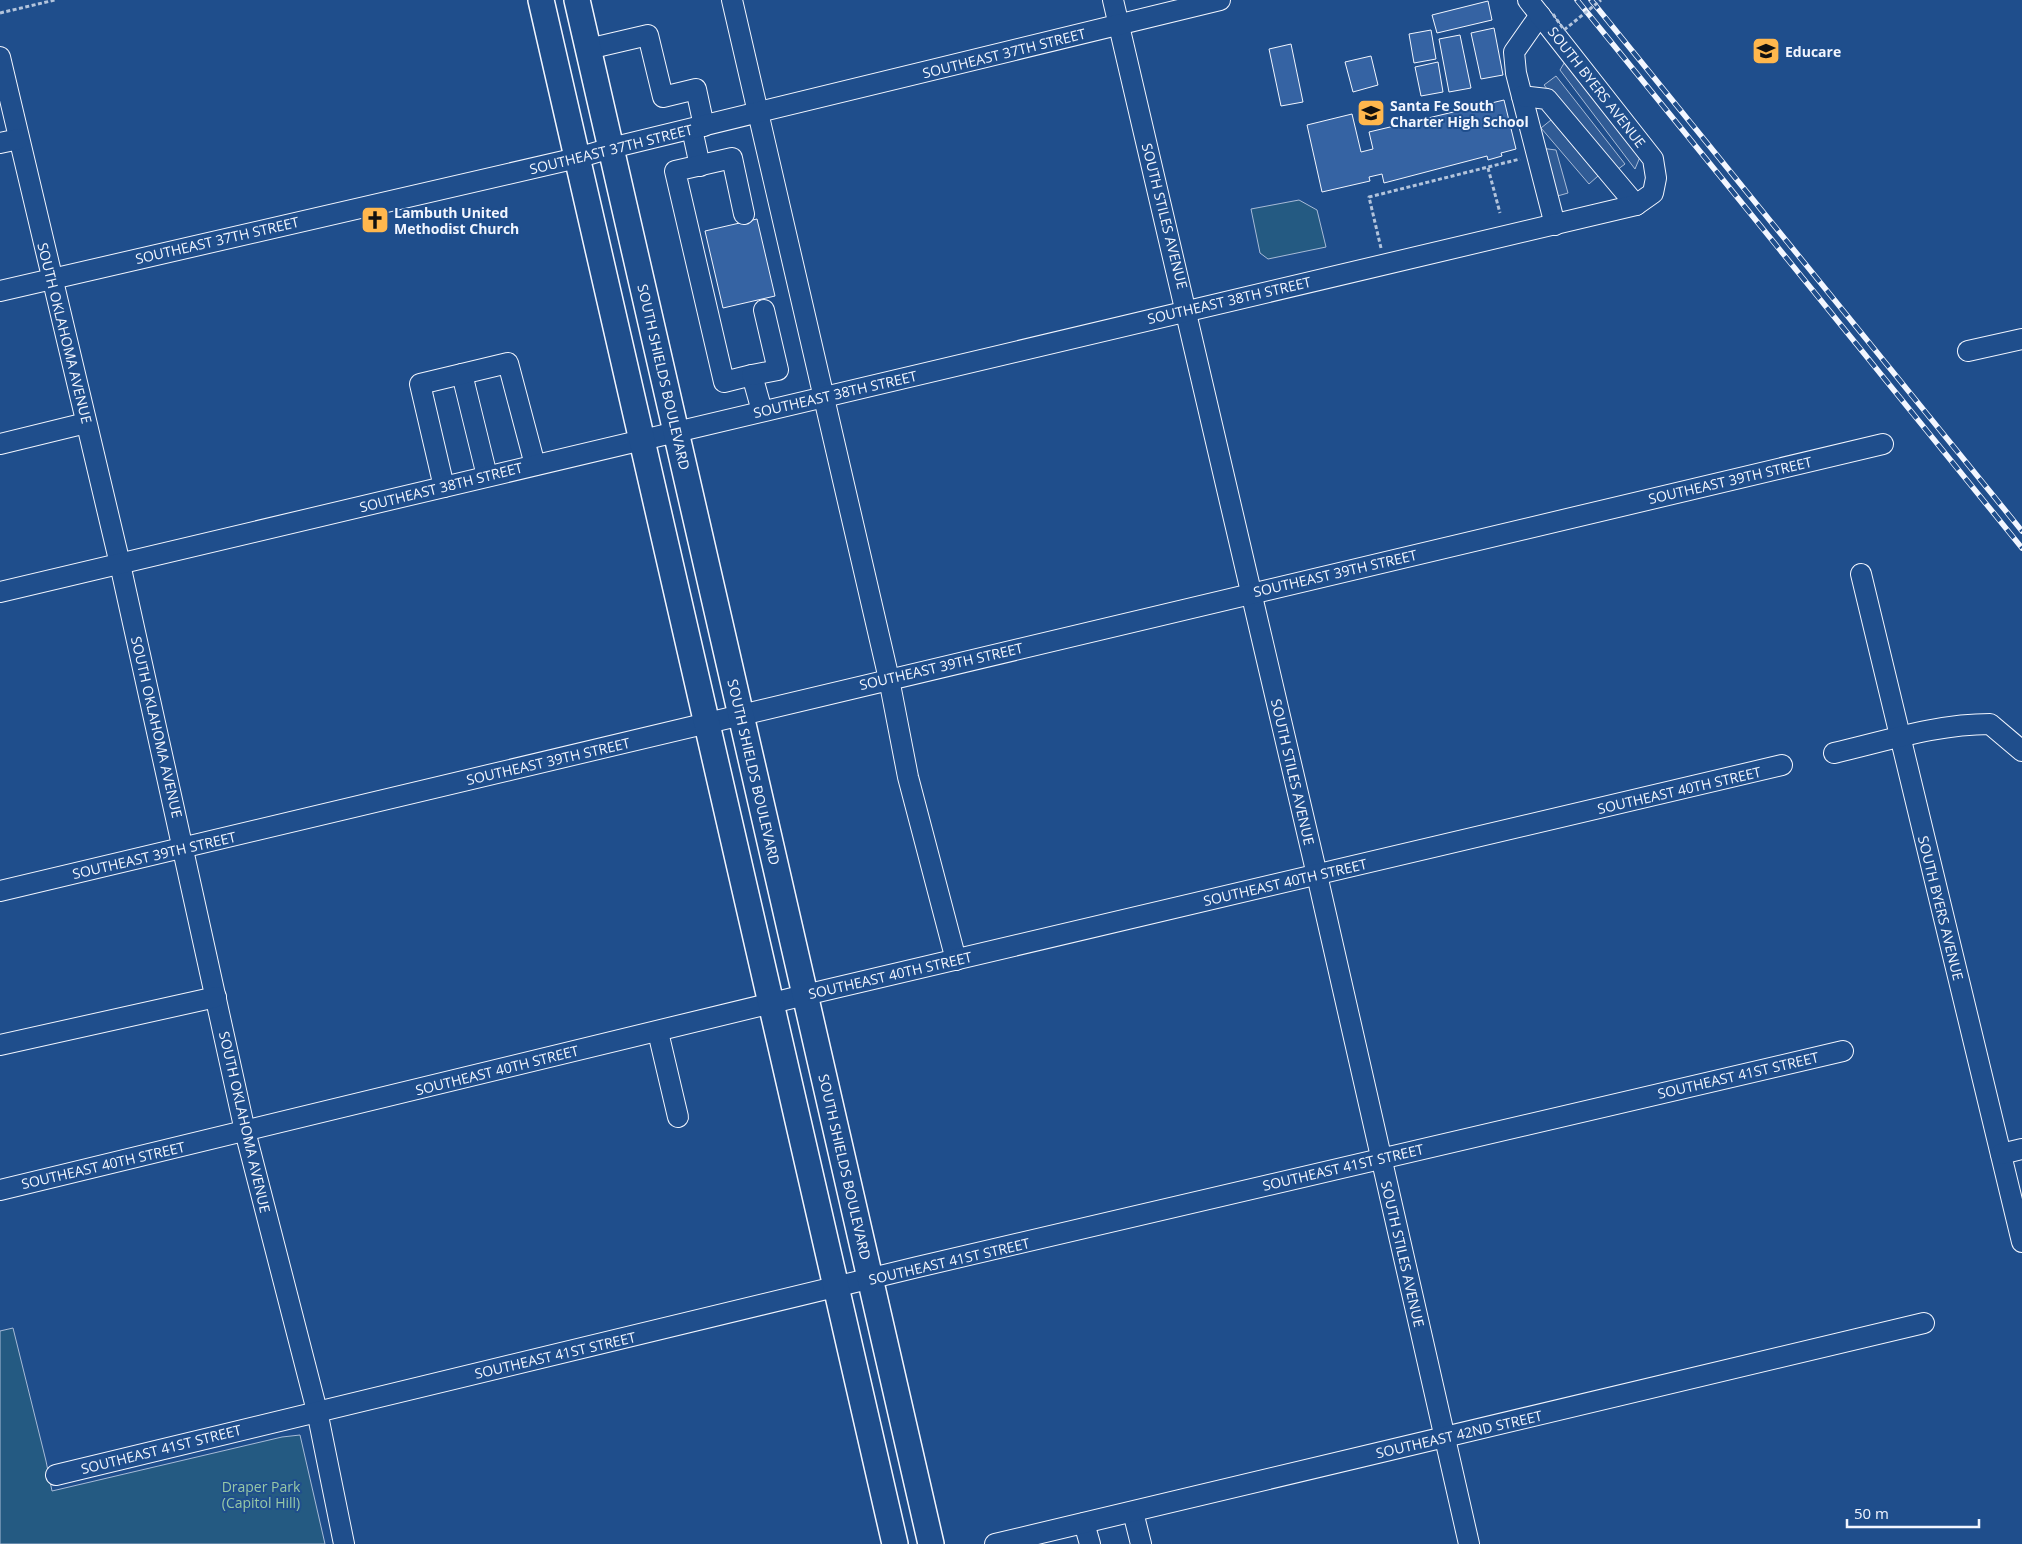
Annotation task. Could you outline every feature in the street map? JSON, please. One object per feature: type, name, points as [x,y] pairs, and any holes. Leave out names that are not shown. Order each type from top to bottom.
[{"type":"main road","points":[[541,0],[838,1288],[895,1544]]},
{"type":"main road","name":"SOUTH SHIELDS BOULEVARD","points":[[577,0],[932,1544]]},
{"type":"street","points":[[732,0],[889,679],[908,777],[956,960]]},
{"type":"street","name":"SOUTH STILES AVENUE","points":[[1113,0],[1187,310],[1250,593],[1318,875],[1380,1158],[1469,1544]]},
{"type":"street","name":"SOUTHEAST 37TH STREET","points":[[0,290],[577,158],[611,148],[1220,0]]},
{"type":"street","points":[[1542,12],[1514,52],[1516,73],[1555,225]]},
{"type":"street","name":"SOUTH BYERS AVENUE","points":[[1542,12],[1653,159],[1656,178]]},
{"type":"street","points":[[588,49],[648,35],[663,97],[696,89],[700,166]]},
{"type":"street","name":"SOUTH OKLAHOMA AVENUE","points":[[0,56],[10,141],[51,278],[120,564],[184,847],[245,1131],[317,1411],[344,1544]]},
{"type":"street","points":[[1522,96],[1547,100],[1636,205]]},
{"type":"street","points":[[744,214],[732,158],[675,171],[724,382],[778,370],[764,310]]},
{"type":"street","name":"SOUTHEAST 38TH STREET","points":[[0,592],[1636,205],[1653,193],[1656,178]]},
{"type":"street","points":[[1968,351],[2022,339]]},
{"type":"street","points":[[444,487],[420,384],[508,363],[535,465]]},
{"type":"street","points":[[462,374],[487,476]]},
{"type":"street","points":[[752,375],[762,411]]},
{"type":"street","points":[[0,444],[86,424]]},
{"type":"street","name":"SOUTHEAST 39TH STREET","points":[[0,891],[1884,444]]},
{"type":"street","name":"SOUTH BYERS AVENUE","points":[[1861,574],[2022,1242]]},
{"type":"street","points":[[1834,753],[1900,738],[1932,728],[1961,724],[1990,724],[2022,751]]},
{"type":"street","name":"SOUTHEAST 40TH STREET","points":[[0,1190],[805,995],[1782,765]]},
{"type":"street","points":[[0,1045],[216,996]]},
{"type":"street","points":[[658,1032],[678,1117]]},
{"type":"street","name":"SOUTHEAST 41ST STREET","points":[[56,1475],[1380,1158],[1844,1051]]},
{"type":"street","points":[[2001,1154],[2022,1149]]},
{"type":"street","name":"SOUTHEAST 42ND STREET","points":[[995,1544],[1055,1537],[1084,1523],[1924,1323]]},
{"type":"street","points":[[1133,1512],[1141,1544]]},
{"type":"street","points":[[1084,1523],[1090,1544]]},
{"type":"path","points":[[0,13],[56,0]]},
{"type":"path","points":[[1542,12],[1564,30],[1602,0]]},
{"type":"path","points":[[1382,250],[1369,197],[1528,157]]},
{"type":"path","points":[[1488,168],[1500,213]]},
{"type":"green space","points":[[1299,200],[1317,210],[1326,247],[1268,259],[1260,253],[1251,209]]},
{"type":"green space","name":"Draper Park (Capitol Hill)","points":[[13,1328],[52,1491],[282,1437],[300,1435],[325,1544],[0,1544],[0,1331]]},
{"type":"shaded area","points":[[1566,60],[1640,157],[1635,169],[1560,70]]},
{"type":"shaded area","points":[[1556,76],[1625,164],[1613,173],[1544,85]]},
{"type":"shaded area","points":[[1551,120],[1598,176],[1589,184],[1541,128]]},
{"type":"shaded area","points":[[1540,148],[1556,150],[1568,193],[1554,197]]},
{"type":"building","points":[[1488,1],[1492,20],[1437,33],[1432,15]]},
{"type":"building","points":[[1494,28],[1503,75],[1481,79],[1471,33]]},
{"type":"building","points":[[1431,30],[1436,59],[1414,63],[1409,34]]},
{"type":"building","points":[[1460,35],[1471,88],[1449,92],[1439,39]]},
{"type":"building","points":[[1291,44],[1303,102],[1281,106],[1269,49]]},
{"type":"building","points":[[1371,56],[1378,85],[1353,92],[1345,62]]},
{"type":"building","points":[[1438,62],[1443,92],[1421,96],[1415,67]]},
{"type":"building","name":"Santa Fe South Charter High School","points":[[1504,100],[1516,149],[1501,153],[1502,156],[1488,160],[1487,156],[1384,183],[1382,174],[1369,177],[1370,181],[1322,192],[1307,125],[1352,114],[1361,152],[1373,149],[1369,132]]},
{"type":"building","points":[[757,219],[775,296],[723,308],[705,231]]},
{"type":"railway","points":[[1577,0],[2022,548]]},
{"type":"railway","points":[[1591,0],[2022,531]]},
{"type":"place","name":"Educare","points":[[1766,51]]},
{"type":"place","name":"Santa Fe South Charter High School","points":[[1371,113]]},
{"type":"place","name":"Lambuth United Methodist Church","points":[[375,220]]}]
